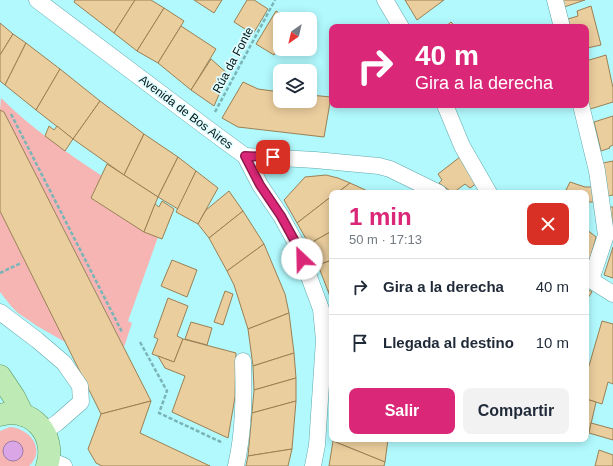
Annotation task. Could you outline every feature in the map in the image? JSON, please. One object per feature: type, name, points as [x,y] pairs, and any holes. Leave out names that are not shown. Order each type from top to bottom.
[{"type":"main road","points":[[0,376],[14,397],[23,415]]},
{"type":"main road","points":[[0,415],[12,413],[23,415],[32,419],[44,431],[49,440],[54,464]]},
{"type":"street","name":"Avenida de Bos Aires","points":[[37,0],[245,156],[260,185],[281,216],[298,247],[321,309],[324,340],[317,445],[313,466]]},
{"type":"street","points":[[385,0],[399,24]]},
{"type":"street","points":[[556,0],[561,24]]},
{"type":"street","points":[[446,108],[462,146],[487,190]]},
{"type":"street","points":[[582,108],[597,171],[606,234],[589,276]]},
{"type":"street","points":[[245,156],[315,160],[379,166],[390,169],[433,190]]},
{"type":"street","points":[[589,279],[613,294]]},
{"type":"street","points":[[0,312],[64,363],[80,386],[81,402],[57,423],[44,431]]},
{"type":"street","points":[[238,459],[244,407],[243,361]]},
{"type":"path","name":"Rúa da Fonte","points":[[207,128],[275,0]]},
{"type":"path","points":[[11,114],[122,332]]},
{"type":"path","points":[[0,273],[20,263]]},
{"type":"path","points":[[140,342],[167,391],[159,413],[238,459]]},
{"type":"shaded area","points":[[1,98],[37,130],[102,176],[91,198],[144,232],[158,237],[128,321],[132,323],[124,347],[4,112],[0,110]]},
{"type":"shaded area","points":[[0,211],[65,342],[18,313],[0,292]]},
{"type":"shaded area","points":[[10,427],[24,432],[34,441],[36,453],[34,460],[29,466],[0,466],[0,431]]},
{"type":"shaded area","points":[[9,441],[17,441],[23,447],[23,455],[17,461],[9,461],[3,455],[3,447]]},
{"type":"building","points":[[75,0],[135,0],[114,33],[74,2]]},
{"type":"building","points":[[135,0],[151,0],[164,8],[137,51],[114,33]]},
{"type":"building","points":[[194,0],[222,0],[214,13]]},
{"type":"building","points":[[247,0],[254,0],[268,9],[253,34],[234,22]]},
{"type":"building","points":[[405,0],[444,0],[417,20]]},
{"type":"building","points":[[562,0],[585,0],[564,7]]},
{"type":"building","points":[[591,6],[601,45],[589,48],[589,24],[569,24],[568,19],[578,16],[577,11]]},
{"type":"building","points":[[164,8],[184,21],[158,63],[137,51]]},
{"type":"building","points":[[273,16],[273,54],[256,44]]},
{"type":"building","points":[[0,23],[13,34],[0,55]]},
{"type":"building","points":[[181,26],[216,49],[191,90],[158,63]]},
{"type":"building","points":[[13,34],[26,43],[5,85],[0,81],[0,55]]},
{"type":"building","points":[[26,43],[60,69],[36,110],[5,85]]},
{"type":"building","points":[[606,55],[613,88],[613,102],[587,110],[587,108],[589,108],[589,60]]},
{"type":"building","points":[[211,59],[228,74],[214,106],[191,90]]},
{"type":"building","points":[[60,69],[100,101],[73,139],[36,110]]},
{"type":"building","points":[[243,82],[258,89],[273,91],[273,108],[317,108],[317,96],[329,97],[329,108],[324,137],[238,127],[222,118]]},
{"type":"building","points":[[100,101],[144,134],[124,175],[73,139]]},
{"type":"building","points":[[0,110],[4,112],[151,401],[101,414],[0,211]]},
{"type":"building","points":[[613,116],[613,145],[609,147],[610,148],[601,151],[594,122]]},
{"type":"building","points":[[49,126],[54,130],[57,126],[73,139],[65,151],[45,136]]},
{"type":"building","points":[[144,134],[178,157],[158,197],[124,175]]},
{"type":"building","points":[[178,157],[196,171],[178,209],[158,197]]},
{"type":"building","points":[[460,157],[477,183],[470,188],[465,184],[457,190],[449,190],[439,183],[442,180],[438,174]]},
{"type":"building","points":[[613,161],[613,195],[608,196],[603,163]]},
{"type":"building","points":[[107,164],[158,197],[144,232],[91,198]]},
{"type":"building","points":[[196,171],[218,188],[198,224],[176,212]]},
{"type":"building","points":[[326,175],[350,183],[341,190],[329,190],[329,198],[297,223],[284,200],[305,177]]},
{"type":"building","points":[[570,182],[585,187],[596,187],[596,202],[589,202],[589,190],[566,190]]},
{"type":"building","points":[[350,183],[365,190],[341,190]]},
{"type":"building","points":[[229,191],[243,211],[209,238],[198,224],[206,210]]},
{"type":"building","points":[[329,198],[329,233],[309,244],[297,223]]},
{"type":"building","points":[[162,201],[174,209],[162,239],[144,232],[155,204],[159,207]]},
{"type":"building","points":[[610,207],[613,207],[613,235]]},
{"type":"building","points":[[243,211],[264,244],[227,271],[209,238]]},
{"type":"building","points":[[589,231],[596,237],[589,263]]},
{"type":"building","points":[[329,233],[329,261],[318,265],[309,244]]},
{"type":"building","points":[[264,244],[285,294],[289,313],[248,329],[234,285],[227,271]]},
{"type":"building","points":[[613,247],[613,278],[604,275]]},
{"type":"building","points":[[172,260],[197,270],[187,297],[161,286]]},
{"type":"building","points":[[329,261],[328,291],[318,265]]},
{"type":"building","points":[[225,291],[233,294],[223,325],[214,322]]},
{"type":"building","points":[[168,298],[188,306],[177,336],[183,339],[174,362],[152,354],[158,339],[154,337]]},
{"type":"building","points":[[289,313],[294,353],[253,366],[248,329]]},
{"type":"building","points":[[602,321],[613,324],[613,384],[608,382],[602,404],[589,400],[589,366]]},
{"type":"building","points":[[191,322],[212,328],[207,345],[185,339]]},
{"type":"building","points":[[183,339],[236,353],[235,397],[228,438],[172,412],[185,376],[165,368],[158,356],[174,362]]},
{"type":"building","points":[[294,353],[296,378],[254,390],[253,366]]},
{"type":"building","points":[[296,378],[296,401],[252,413],[254,390]]},
{"type":"building","points":[[589,400],[596,402],[589,433]]},
{"type":"building","points":[[151,401],[140,433],[210,466],[102,466],[96,463],[88,449],[101,414]]},
{"type":"building","points":[[296,401],[292,449],[248,456],[252,413]]},
{"type":"building","points":[[591,423],[613,429],[613,440],[589,433]]},
{"type":"building","points":[[333,442],[385,462],[384,466],[329,466]]},
{"type":"building","points":[[335,442],[388,442],[385,462]]},
{"type":"building","points":[[292,449],[288,466],[246,466],[248,456]]},
{"type":"building","points":[[599,450],[613,455],[613,466],[595,466]]},
{"type":"route","points":[[273,157],[245,156],[260,185],[281,216],[298,247],[302,259]]}]
